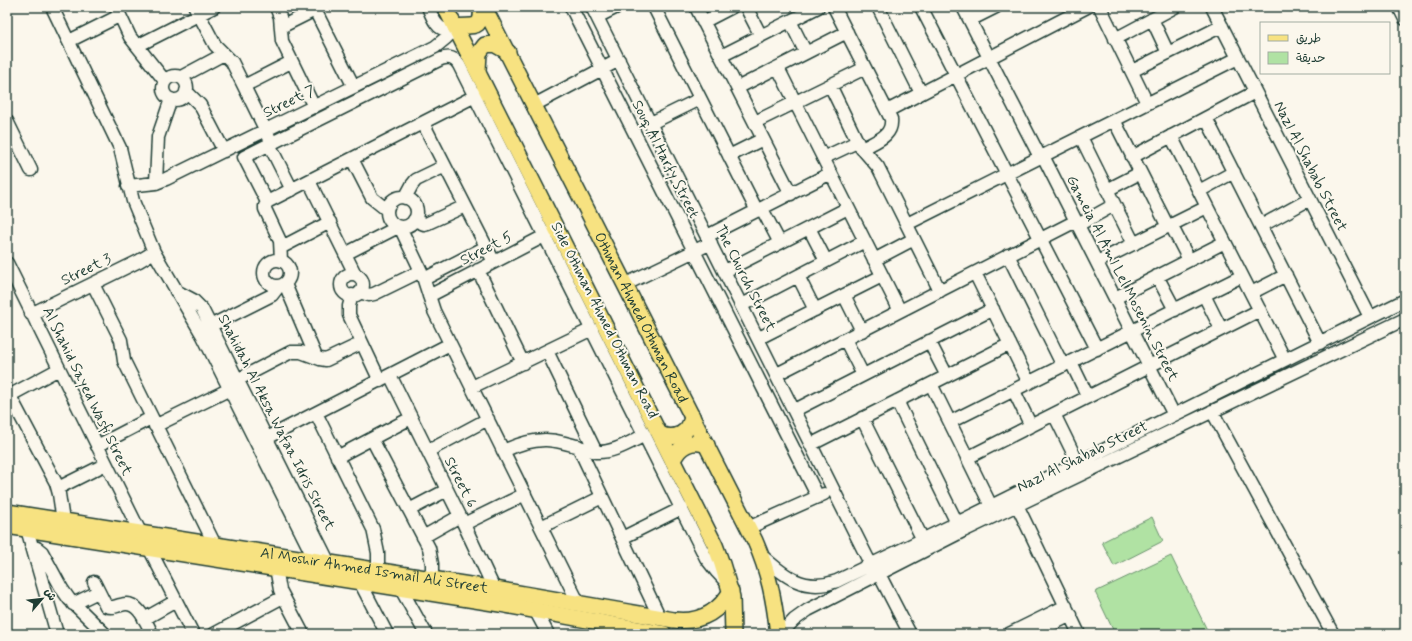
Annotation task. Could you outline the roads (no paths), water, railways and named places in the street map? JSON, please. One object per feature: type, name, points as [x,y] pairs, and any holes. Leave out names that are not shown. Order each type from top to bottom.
[{"type":"main road","points":[[445,7],[478,70]]},
{"type":"main road","points":[[456,27],[471,26],[477,23],[481,18],[481,7]]},
{"type":"main road","name":"Othman Ahmed Othman Road","points":[[484,7],[626,284],[761,555],[774,601],[778,634]]},
{"type":"main road","points":[[508,52],[494,44],[485,45],[479,53],[478,70],[481,93],[652,435],[673,461],[715,545],[730,588],[733,603],[733,634]]},
{"type":"main road","points":[[652,435],[674,437],[683,433],[690,426],[692,416]]},
{"type":"main road","points":[[673,461],[678,451],[686,445],[697,442],[707,445]]},
{"type":"main road","name":"Al Moshir Ahmed Ismail Ali Street","points":[[7,512],[27,522],[149,548],[500,604],[664,634]]},
{"type":"main road","name":"Al Moshir Ahmed Ismail Ali Street","points":[[7,526],[27,522],[63,521],[495,589],[682,621],[702,618],[718,608],[727,598],[730,588]]},
{"type":"street","name":"Shahidah Al Aksa Wafaa Idris Street","points":[[52,7],[120,148],[128,186],[137,213],[154,252],[203,336],[230,389],[267,438],[323,562],[328,577]]},
{"type":"street","points":[[137,46],[197,11],[214,7]]},
{"type":"street","points":[[276,7],[280,17],[282,41],[314,107]]},
{"type":"street","points":[[428,7],[440,29],[447,30],[456,27]]},
{"type":"street","name":"Souq Al Harfy Street","points":[[571,7],[818,497]]},
{"type":"street","points":[[594,12],[617,7]]},
{"type":"street","points":[[654,7],[729,156],[759,210],[780,243]]},
{"type":"street","points":[[696,7],[791,194]]},
{"type":"street","points":[[704,22],[732,7]]},
{"type":"street","points":[[746,7],[761,36]]},
{"type":"street","points":[[721,56],[818,7]]},
{"type":"street","points":[[823,158],[886,136],[892,125],[887,110],[834,7]]},
{"type":"street","points":[[878,7],[921,93]]},
{"type":"street","points":[[921,7],[1097,349]]},
{"type":"street","name":"Gameia Al Aml Lel Mosenin Street","points":[[963,7],[1077,223],[1174,415]]},
{"type":"street","points":[[970,20],[996,7]]},
{"type":"street","points":[[887,110],[1087,7]]},
{"type":"street","points":[[1100,7],[1148,103]]},
{"type":"street","points":[[1115,38],[1175,7]]},
{"type":"street","name":"Nazl Al Shabab Street","points":[[1212,7],[1370,317]]},
{"type":"street","points":[[1399,7],[1405,19]]},
{"type":"street","points":[[281,27],[316,9],[354,87]]},
{"type":"street","points":[[197,11],[215,45],[232,62],[266,130],[292,190]]},
{"type":"street","points":[[69,41],[118,12],[130,37],[165,81]]},
{"type":"street","name":"The Church Street","points":[[594,12],[834,490],[910,634]]},
{"type":"street","points":[[1152,19],[1168,53]]},
{"type":"street","points":[[790,21],[806,53]]},
{"type":"street","points":[[1132,72],[1222,26]]},
{"type":"street","name":"Street 7","points":[[128,186],[156,183],[224,151],[435,47],[456,27]]},
{"type":"street","points":[[738,88],[847,32]]},
{"type":"street","points":[[181,77],[186,83],[186,91],[179,99],[168,98],[163,92],[165,81],[168,78],[174,76],[181,77],[224,54]]},
{"type":"street","name":"Street 7","points":[[267,202],[244,157],[271,143],[445,57],[455,59],[481,93]]},
{"type":"street","points":[[907,224],[1238,58]]},
{"type":"street","points":[[534,105],[619,60]]},
{"type":"street","points":[[244,86],[291,62]]},
{"type":"street","points":[[778,68],[900,311]]},
{"type":"street","points":[[754,122],[865,68]]},
{"type":"street","points":[[830,85],[859,145],[873,159],[878,167],[940,291]]},
{"type":"street","points":[[186,91],[200,105],[224,151]]},
{"type":"street","points":[[1132,156],[1255,92]]},
{"type":"street","points":[[281,260],[282,247],[279,237],[265,211],[267,202],[481,93]]},
{"type":"street","points":[[156,183],[158,137],[171,99]]},
{"type":"street","points":[[651,123],[700,99]]},
{"type":"street","points":[[291,118],[297,130]]},
{"type":"street","points":[[1206,118],[1320,343]]},
{"type":"street","points":[[1114,120],[1140,173],[1189,260]]},
{"type":"street","points":[[7,121],[31,170]]},
{"type":"street","points":[[423,123],[494,262]]},
{"type":"street","points":[[1171,136],[1285,360]]},
{"type":"street","points":[[1081,137],[1134,244]]},
{"type":"street","points":[[729,156],[763,138]]},
{"type":"street","points":[[352,159],[372,198],[387,210]]},
{"type":"street","points":[[405,198],[416,180],[445,166]]},
{"type":"street","points":[[1199,191],[1234,172]]},
{"type":"street","points":[[626,284],[694,251],[709,240],[759,210],[831,173]]},
{"type":"street","points":[[1107,190],[1140,173]]},
{"type":"street","points":[[309,181],[355,274],[363,282],[362,289],[356,293],[349,306],[349,315],[362,343],[385,378]]},
{"type":"street","points":[[345,254],[399,227],[407,226],[414,220],[416,213],[415,205],[409,199],[397,198],[390,202],[387,210],[388,219],[399,227],[422,275],[434,311],[579,604]]},
{"type":"street","points":[[1261,226],[1310,199]]},
{"type":"street","points":[[777,374],[1008,255],[1114,205]]},
{"type":"street","points":[[414,220],[428,224],[465,206]]},
{"type":"street","points":[[1097,262],[1207,207]]},
{"type":"street","points":[[725,271],[848,208]]},
{"type":"street","points":[[282,247],[330,222]]},
{"type":"street","points":[[809,228],[826,261]]},
{"type":"street","name":"Street 5","points":[[429,296],[551,232]]},
{"type":"street","name":"Side Othman Ahmed Othman Road","points":[[551,232],[592,329],[652,435],[682,508],[706,558],[730,588]]},
{"type":"street","points":[[874,260],[914,239]]},
{"type":"street","points":[[742,305],[864,241]]},
{"type":"street","points":[[1115,298],[1225,242]]},
{"type":"street","points":[[355,274],[348,275],[343,279],[343,290],[345,292],[369,295],[374,294],[486,247]]},
{"type":"street","name":"Street 3","points":[[31,314],[154,252]]},
{"type":"street","points":[[1008,255],[1067,364],[1088,397]]},
{"type":"street","points":[[210,326],[272,295],[290,278],[288,264],[281,260],[274,260],[265,268],[265,276],[268,282],[276,286],[282,285]]},
{"type":"street","name":"Al Shahid Sayed Wasfi Street","points":[[7,263],[141,534]]},
{"type":"street","points":[[478,270],[523,362]]},
{"type":"street","points":[[975,272],[1029,383]]},
{"type":"street","points":[[1251,293],[1286,275]]},
{"type":"street","points":[[798,276],[815,310]]},
{"type":"street","points":[[759,338],[882,276]]},
{"type":"street","points":[[1157,276],[1175,310]]},
{"type":"street","points":[[950,422],[1242,276]]},
{"type":"street","points":[[93,284],[120,340],[124,361],[215,545]]},
{"type":"street","points":[[282,285],[316,358]]},
{"type":"street","name":"Shahidah Al Aksa Wafaa Idris Street","points":[[176,291],[198,304],[210,326],[238,380],[248,412],[323,562]]},
{"type":"street","points":[[844,295],[862,331]]},
{"type":"street","points":[[1204,295],[1221,329]]},
{"type":"street","points":[[1401,302],[1405,319]]},
{"type":"street","name":"Nazl Al Shabab Street","points":[[761,555],[785,576],[799,582],[813,585],[831,582],[875,569],[1017,505],[1111,453],[1174,415],[1401,302]]},
{"type":"street","points":[[795,410],[993,309]]},
{"type":"street","points":[[967,458],[1260,310]]},
{"type":"street","name":"Nazl Al Shabab Street","points":[[781,634],[804,612],[923,540],[1078,463],[1111,453],[1212,411],[1405,319]]},
{"type":"street","points":[[472,387],[592,329]]},
{"type":"street","points":[[845,339],[863,375]]},
{"type":"street","points":[[929,341],[947,376]]},
{"type":"street","points":[[238,380],[291,352],[301,352],[323,360],[330,359],[362,343]]},
{"type":"street","points":[[267,438],[450,344]]},
{"type":"street","points":[[812,444],[1010,344]]},
{"type":"street","points":[[547,351],[596,452]]},
{"type":"street","points":[[59,369],[8,397],[58,488],[63,521]]},
{"type":"street","name":"Street 6","points":[[385,378],[411,418],[428,451],[495,589],[500,604]]},
{"type":"street","points":[[931,384],[991,506]]},
{"type":"street","points":[[97,446],[230,389]]},
{"type":"street","points":[[1014,391],[1031,426]]},
{"type":"street","points":[[897,401],[957,524]]},
{"type":"street","points":[[1212,411],[1333,634]]},
{"type":"street","points":[[316,413],[373,529],[378,553],[378,571]]},
{"type":"street","points":[[1054,414],[1078,463]]},
{"type":"street","points":[[337,457],[411,418]]},
{"type":"street","points":[[862,418],[923,540]]},
{"type":"street","points":[[428,451],[488,420]]},
{"type":"street","points":[[503,451],[523,442],[539,439],[559,441],[602,453],[614,450],[652,435]]},
{"type":"street","points":[[372,439],[429,548],[432,559],[432,579]]},
{"type":"street","points":[[578,446],[660,618]]},
{"type":"street","points":[[58,488],[106,464]]},
{"type":"street","points":[[409,510],[447,490]]},
{"type":"street","points":[[748,528],[834,490]]},
{"type":"street","points":[[422,536],[525,494]]},
{"type":"street","points":[[541,527],[602,497]]},
{"type":"street","points":[[1017,505],[1079,634]]},
{"type":"street","points":[[622,538],[682,508]]},
{"type":"street","points":[[27,522],[57,634]]},
{"type":"street","points":[[32,545],[42,552],[62,589],[73,604],[105,634]]},
{"type":"street","points":[[149,548],[192,634]]},
{"type":"street","points":[[276,568],[278,583],[283,596],[303,634]]},
{"type":"street","points":[[360,582],[387,634]]},
{"type":"street","points":[[73,604],[96,587],[108,607],[113,608],[123,604],[130,604],[137,608],[152,634]]},
{"type":"street","points":[[401,589],[426,634]]},
{"type":"street","points":[[214,634],[283,596]]},
{"type":"street","points":[[144,619],[176,601]]},
{"type":"street","points":[[535,610],[548,634]]},
{"type":"street","points":[[1009,634],[1068,610]]},
{"type":"street","points":[[1032,634],[1068,610]]}]
